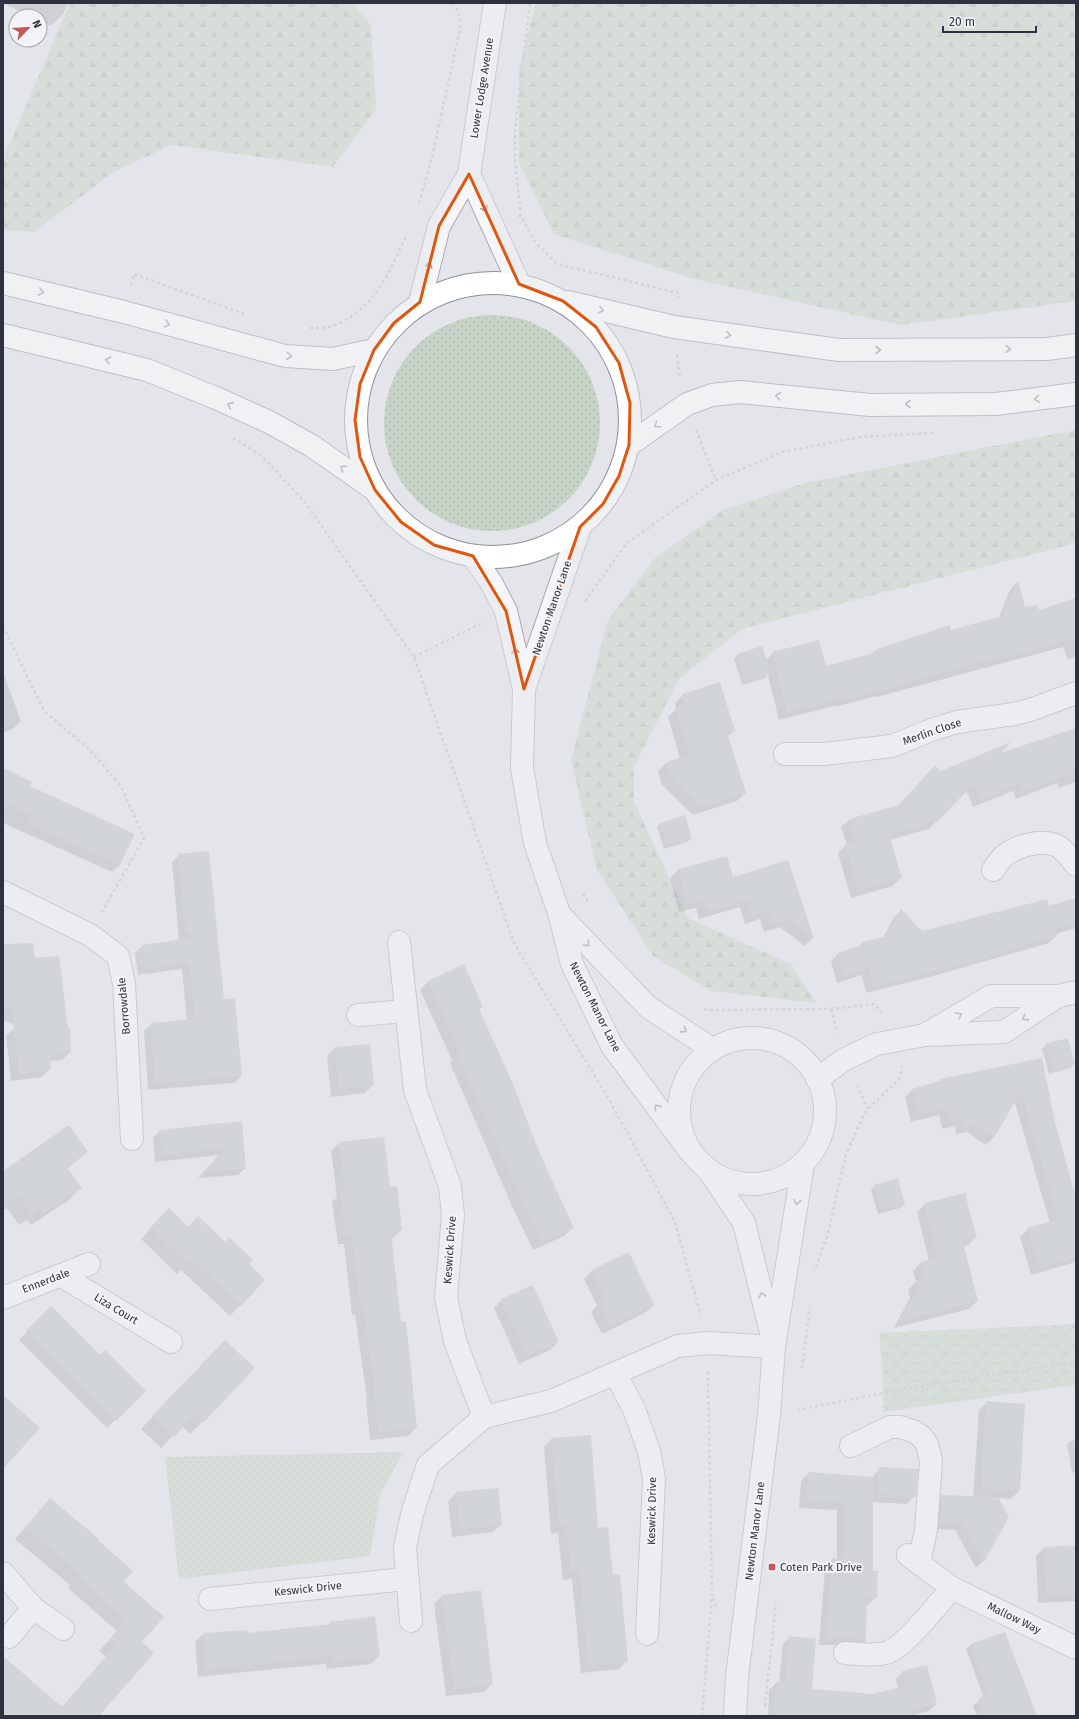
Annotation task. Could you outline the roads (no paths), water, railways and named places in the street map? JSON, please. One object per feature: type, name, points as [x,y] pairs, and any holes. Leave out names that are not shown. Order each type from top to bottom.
[{"type":"highway","points":[[563,301],[596,327],[619,363],[630,403],[629,445],[619,476],[602,504],[580,527],[548,546],[511,557],[473,556],[434,544],[400,522],[375,490],[360,457],[355,420],[360,384],[374,350],[394,323],[420,302],[450,288],[485,282],[519,284],[563,301],[674,327],[839,350],[1047,349],[1076,345]]},
{"type":"highway","points":[[3,283],[124,312],[285,356],[333,359],[374,350]]},
{"type":"highway","points":[[3,335],[147,370],[216,398],[269,422],[312,446],[375,490]]},
{"type":"highway","points":[[629,445],[687,404],[712,395],[740,392],[870,405],[996,404],[1076,394]]},
{"type":"street","name":"Lower Lodge Avenue","points":[[420,302],[439,226],[469,174],[495,3]]},
{"type":"street","points":[[469,174],[519,284]]},
{"type":"street","name":"Newton Manor Lane","points":[[524,689],[580,527]]},
{"type":"street","name":"Newton Manor Lane","points":[[473,556],[492,584],[506,611],[524,689],[522,768],[535,843],[560,916],[572,964],[612,1046],[689,1150],[710,1172],[744,1223],[774,1347]]},
{"type":"street","name":"Merlin Close","points":[[785,754],[824,754],[892,746],[934,729],[957,722],[1014,714],[1030,710],[1076,693]]},
{"type":"street","points":[[993,870],[1003,857],[1017,849],[1037,843],[1055,845],[1066,853],[1076,865]]},
{"type":"street","name":"Borrowdale","points":[[3,892],[90,935],[118,956],[124,983],[132,1139]]},
{"type":"street","name":"Newton Manor Lane","points":[[560,916],[648,1007],[712,1049]]},
{"type":"street","name":"Keswick Drive","points":[[399,942],[405,1011],[415,1090],[450,1186],[454,1215],[446,1297],[455,1341],[484,1417]]},
{"type":"street","points":[[817,1078],[845,1060],[877,1044],[925,1035],[1004,1032],[1067,994]]},
{"type":"street","points":[[925,1035],[991,996],[1067,994]]},
{"type":"street","points":[[358,1015],[405,1011]]},
{"type":"street","points":[[689,1150],[679,1123],[680,1094],[692,1068],[712,1049],[731,1041],[751,1038],[771,1040],[790,1049],[805,1062],[817,1078],[823,1096],[823,1120],[821,1132],[814,1149],[803,1164],[775,1181],[741,1184],[710,1172]]},
{"type":"street","name":"Newton Manor Lane","points":[[735,1716],[737,1677],[769,1415],[774,1347],[803,1164]]},
{"type":"street","name":"Ennerdale","points":[[3,1298],[62,1276],[89,1264]]},
{"type":"street","name":"Liza Court","points":[[62,1276],[171,1342]]},
{"type":"street","points":[[411,1621],[406,1579],[405,1548],[412,1514],[428,1465],[484,1417],[551,1401],[678,1346],[708,1343],[774,1347]]},
{"type":"street","name":"Keswick Drive","points":[[615,1373],[634,1409],[649,1452],[654,1479],[647,1634]]},
{"type":"street","name":"Mallow Way","points":[[851,1446],[890,1427],[900,1427],[913,1431],[921,1436],[927,1444],[931,1460],[926,1530],[914,1559],[952,1588],[1076,1648]]},
{"type":"street","points":[[3,1573],[33,1608],[63,1629]]},
{"type":"street","name":"Keswick Drive","points":[[210,1598],[406,1579]]},
{"type":"street","points":[[845,1653],[872,1655],[887,1653],[897,1647],[912,1634],[952,1588]]},
{"type":"street","points":[[9,1637],[33,1608]]},
{"type":"place","name":"Coten Park Drive","points":[[772,1567]]}]
